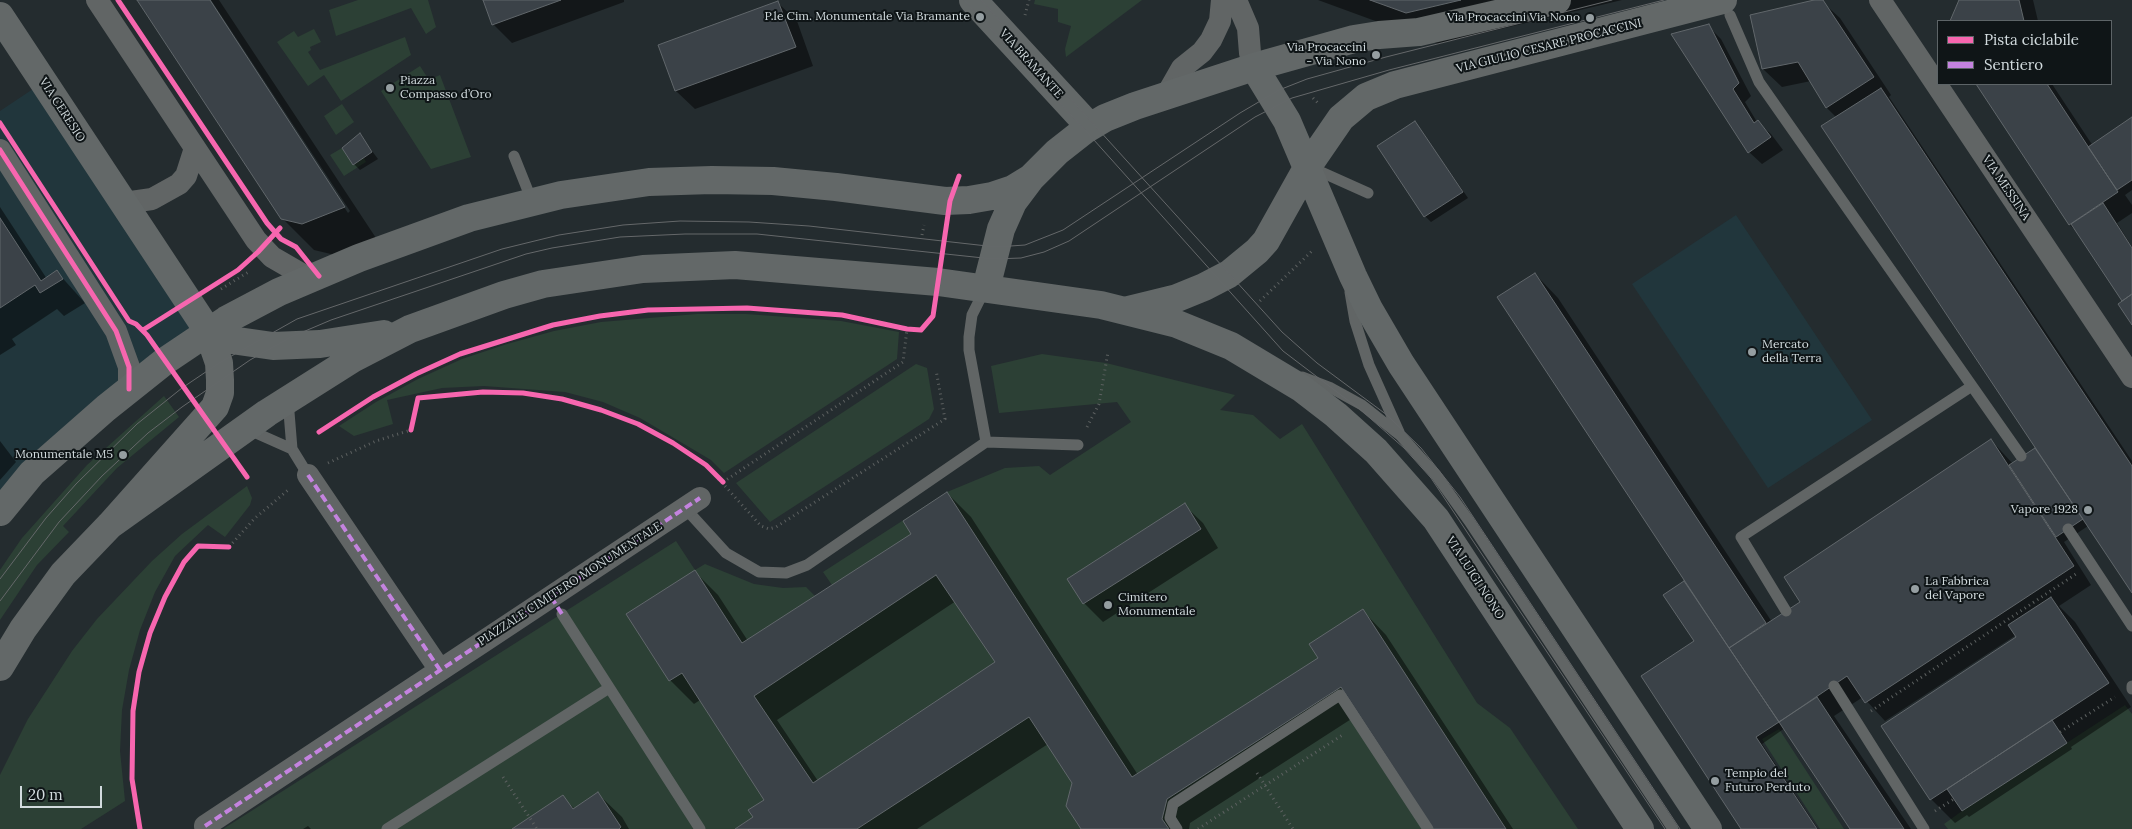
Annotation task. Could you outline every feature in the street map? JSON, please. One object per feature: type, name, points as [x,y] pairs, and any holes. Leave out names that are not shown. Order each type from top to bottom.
[{"type":"main road","name":"VIA BRAMANTE","points":[[973,0],[1090,127]]},
{"type":"main road","points":[[986,288],[1004,219],[1013,202],[1031,178],[1057,152],[1090,127],[1127,109],[1166,96],[1254,67],[1354,39],[1419,32],[1558,0]]},
{"type":"main road","name":"VIA GIULIO CESARE PROCACCINI","points":[[1308,166],[1341,118],[1356,104],[1375,92],[1395,85],[1726,7]]},
{"type":"main road","name":"VIA CERESIO","points":[[0,16],[208,331]]},
{"type":"main road","points":[[1254,67],[1279,104],[1308,166],[1344,255],[1369,310],[1401,364],[1708,829]]},
{"type":"main road","points":[[1126,310],[1190,293],[1218,280],[1243,264],[1266,241],[1308,166]]},
{"type":"main road","points":[[0,512],[20,486],[46,460],[129,388],[208,331],[250,306],[310,279],[432,231],[532,201],[619,185],[712,180],[805,183],[945,201],[967,200],[1004,192],[1031,178]]},
{"type":"main road","points":[[110,526],[288,400],[354,358],[410,329],[504,295],[543,284],[618,272],[674,266],[760,267],[986,288],[1126,310],[1196,331],[1231,346],[1267,366]]},
{"type":"main road","points":[[208,331],[240,342],[290,346],[320,344],[410,329]]},
{"type":"main road","points":[[0,667],[7,644],[63,574],[110,526],[215,407],[220,393],[219,369],[208,331]]},
{"type":"main road","name":"VIA LUIGI NONO","points":[[1267,366],[1301,388],[1336,415],[1376,451],[1436,519],[1640,829]]},
{"type":"street","points":[[97,0],[262,248],[285,267],[310,279]]},
{"type":"street","points":[[1166,96],[1182,68],[1211,40],[1220,21],[1222,0]]},
{"type":"street","points":[[1236,0],[1248,28],[1250,53],[1254,67]]},
{"type":"street","name":"VIA MESSINA","points":[[1880,0],[2132,377]]},
{"type":"street","points":[[124,203],[152,199],[179,184],[186,176],[195,148]]},
{"type":"street","points":[[0,150],[116,331],[129,367],[129,388]]},
{"type":"street","points":[[308,475],[440,670]]},
{"type":"street","name":"PIAZZALE CIMITERO MONUMENTALE","points":[[205,826],[440,670],[556,605],[695,510]]},
{"type":"lane","points":[[1726,7],[1759,82],[2021,456]]},
{"type":"lane","points":[[514,156],[532,201]]},
{"type":"lane","points":[[1308,166],[1368,193]]},
{"type":"lane","points":[[1344,255],[1355,321],[1362,344],[1378,387],[1401,436]]},
{"type":"lane","points":[[986,288],[972,315],[969,337],[969,350],[986,442]]},
{"type":"lane","points":[[1267,366],[1317,382],[1362,405],[1401,436],[1436,475],[1464,514],[1673,829]]},
{"type":"lane","points":[[1786,611],[1741,537],[1972,386]]},
{"type":"lane","points":[[288,400],[292,450],[308,475]]},
{"type":"lane","points":[[246,428],[292,450]]},
{"type":"lane","points":[[695,510],[726,553],[759,572],[786,573],[808,565],[986,442],[1078,445]]},
{"type":"lane","points":[[2068,529],[2132,626]]},
{"type":"lane","points":[[556,605],[700,829]]},
{"type":"lane","points":[[1834,686],[1924,829]]},
{"type":"lane","points":[[387,829],[609,688]]},
{"type":"lane","points":[[1177,829],[1170,818],[1172,804],[1340,694],[1428,829]]},
{"type":"path","points":[[1260,301],[1318,246]]},
{"type":"path","points":[[220,289],[254,268]]},
{"type":"path","points":[[898,327],[914,330]]},
{"type":"path","points":[[695,510],[723,482],[903,362],[907,329]]},
{"type":"path","points":[[1078,445],[1099,404],[1108,352]]},
{"type":"path","points":[[411,430],[418,398],[483,392],[523,393],[562,399],[601,410],[638,424],[673,443],[706,465],[761,526],[769,529],[776,527],[945,419],[936,370]]},
{"type":"path","points":[[140,829],[132,779],[133,711],[139,672],[150,633],[165,596],[184,562],[198,546],[229,547]]},
{"type":"path","points":[[1856,721],[2091,564]]},
{"type":"path","points":[[2060,732],[2132,688]]},
{"type":"path","points":[[1198,829],[1359,724]]},
{"type":"path","points":[[1246,756],[1293,829]]},
{"type":"path","points":[[493,761],[537,829]]},
{"type":"shaded area","points":[[39,85],[204,330],[0,507],[0,111]]},
{"type":"shaded area","name":"Mercato della Terra","points":[[1736,215],[1872,420],[1768,488],[1632,284]]},
{"type":"green space","points":[[358,0],[428,0],[436,27],[426,34],[411,8],[336,36],[329,10]]},
{"type":"green space","points":[[1035,0],[1142,0],[1066,57],[1065,49],[1071,26],[1058,22],[1058,9],[1034,4]]},
{"type":"green space","points":[[314,29],[321,42],[310,47],[311,50],[308,52],[320,70],[405,37],[411,55],[341,101],[324,75],[308,86],[277,42],[294,31],[298,37]]},
{"type":"green space","points":[[420,66],[429,80],[440,75],[471,157],[431,169],[381,91]]},
{"type":"green space","points":[[342,104],[354,122],[336,135],[324,116]]},
{"type":"green space","points":[[342,148],[353,165],[364,158],[366,162],[344,176],[330,155]]},
{"type":"green space","points":[[697,314],[746,314],[841,321],[899,332],[897,359],[724,473],[711,460],[640,418],[603,402],[565,392],[484,386],[442,388],[387,400],[393,424],[354,436],[339,426],[376,402],[418,379],[462,359],[507,344],[554,331],[601,322]]},
{"type":"green space","name":"Cimitero Monumentale","points":[[1042,354],[1106,363],[1235,395],[1220,410],[1253,415],[1280,439],[1302,424],[1477,703],[1510,728],[1578,829],[223,829],[676,541],[695,570],[705,564],[754,584],[783,588],[806,587],[815,596],[832,585],[823,572],[947,492],[1005,468],[1039,466],[1050,475],[1131,422],[1117,402],[999,413],[991,366]]},
{"type":"green space","points":[[916,364],[927,368],[934,409],[929,419],[770,522],[736,483]]},
{"type":"green space","points":[[164,396],[179,417],[117,468],[63,526],[69,532],[37,565],[0,620],[0,570],[22,538],[87,465]]},
{"type":"green space","points":[[247,486],[252,498],[250,505],[225,537],[208,525],[175,556],[155,592],[140,630],[129,670],[122,710],[120,751],[125,801],[81,829],[0,829],[0,775],[28,719],[72,651],[97,619],[152,561],[182,534]]},
{"type":"green space","points":[[2125,705],[2132,714],[2132,829],[1948,829],[1944,824],[1962,811]]},
{"type":"green space","points":[[1779,729],[1844,829],[1820,829],[1762,739]]},
{"type":"building","points":[[137,0],[210,0],[345,207],[302,224],[281,219]]},
{"type":"building","points":[[483,0],[561,0],[492,25]]},
{"type":"building","points":[[1370,0],[1461,0],[1406,13]]},
{"type":"building","points":[[1814,0],[1823,0],[1874,77],[1826,108],[1798,62],[1762,69],[1750,15]]},
{"type":"building","points":[[1959,0],[2019,0],[2024,20],[1950,20]]},
{"type":"building","points":[[778,1],[796,47],[675,91],[658,45]]},
{"type":"building","points":[[1709,24],[1739,83],[1733,89],[1754,123],[1758,120],[1771,137],[1748,153],[1671,34]]},
{"type":"building","points":[[1977,85],[2048,85],[2118,192],[2069,225]]},
{"type":"building","points":[[1881,88],[2132,466],[2132,593],[1821,126]]},
{"type":"building","points":[[2132,117],[2132,180],[2117,190],[2088,147]]},
{"type":"building","points":[[1415,121],[1463,192],[1424,217],[1377,146]]},
{"type":"building","points":[[360,133],[372,152],[353,165],[342,148]]},
{"type":"building","points":[[2103,203],[2132,248],[2132,294],[2122,301],[2071,224]]},
{"type":"building","points":[[0,218],[41,281],[57,270],[63,279],[40,293],[35,285],[0,308]]},
{"type":"building","points":[[1535,273],[1766,623],[1729,648],[1497,297]]},
{"type":"building","points":[[2132,294],[2132,325],[2118,304]]},
{"type":"building","name":"La Fabbrica del Vapore","points":[[1991,439],[2074,566],[1865,703],[1847,676],[1779,722],[1729,648],[1800,602],[1784,577]]},
{"type":"building","points":[[2035,448],[2083,519],[2056,537],[2009,465]]},
{"type":"building","points":[[947,492],[1132,777],[1318,658],[1309,644],[1363,609],[1506,829],[1433,829],[1341,687],[1167,799],[1162,819],[1169,829],[1081,829],[1066,806],[1072,783],[1029,717],[857,829],[735,829],[753,817],[748,810],[764,800],[682,673],[669,681],[626,614],[695,570],[742,643],[911,534],[903,521]],"holes":[[[936,575],[995,662],[813,783],[754,696]]]},
{"type":"building","points":[[1185,503],[1201,529],[1083,604],[1067,579]]},
{"type":"building","points":[[1684,581],[1779,722],[1756,737],[1817,829],[1741,829],[1641,676],[1694,641],[1663,595]]},
{"type":"building","points":[[2051,597],[2109,683],[1930,800],[1881,726],[2016,637],[2008,625]]},
{"type":"building","points":[[1817,697],[1904,829],[1850,829],[1779,722]]},
{"type":"building","points":[[2052,720],[2067,743],[1962,811],[1947,789]]},
{"type":"building","points":[[598,792],[621,827],[619,829],[512,829],[563,795],[573,809]]},
{"type":"tram line","points":[[964,0],[1085,130],[1283,351],[1362,411],[1404,448],[1431,478],[1665,829]]},
{"type":"tram line","points":[[981,0],[1282,332],[1317,363],[1387,415],[1421,448],[1460,497],[1680,829]]},
{"type":"tram line","points":[[0,579],[46,518],[76,484],[137,424],[182,388],[219,363],[297,319],[502,249],[559,235],[623,225],[680,221],[749,222],[809,226],[996,247],[1025,245],[1063,230],[1240,113],[1279,90],[1307,79],[1386,57],[1612,0]]},
{"type":"tram line","points":[[0,601],[59,522],[102,476],[148,433],[250,360],[291,337],[331,320],[526,254],[620,237],[685,234],[757,234],[993,259],[1021,258],[1044,252],[1069,241],[1255,117],[1292,98],[1389,70],[1664,0]]},
{"type":"marked path","points":[[308,475],[440,670]]},
{"type":"marked path","points":[[205,826],[700,498]]},
{"type":"marked path","points":[[551,597],[562,614]]},
{"type":"cycle path","points":[[118,0],[267,223],[281,239],[296,247],[319,276]]},
{"type":"cycle path","points":[[0,123],[129,321],[136,324],[147,335],[247,477]]},
{"type":"cycle path","points":[[0,150],[116,331],[129,367],[129,389]]},
{"type":"cycle path","points":[[319,432],[373,397],[416,374],[460,354],[553,325],[600,316],[648,310],[747,308],[842,315],[907,329],[921,330],[933,316],[950,201],[959,176]]},
{"type":"cycle path","points":[[143,330],[238,270],[280,228]]},
{"type":"cycle path","points":[[411,430],[418,398],[483,392],[523,393],[562,399],[601,410],[638,424],[673,443],[706,465],[723,482]]},
{"type":"cycle path","points":[[140,829],[132,779],[133,711],[139,672],[150,633],[165,597],[184,562],[198,546],[229,547]]},
{"type":"place","name":"P.le Cim. Monumentale Via Bramante","points":[[980,17]]},
{"type":"place","name":"Via Procaccini Via Nono","points":[[1590,18]]},
{"type":"place","name":"Via Procaccini - Via Nono","points":[[1376,55]]},
{"type":"place","name":"Piazza Compasso d’Oro","points":[[390,88]]},
{"type":"place","name":"Mercato della Terra","points":[[1752,352]]},
{"type":"place","name":"Monumentale M5","points":[[123,455]]},
{"type":"place","name":"Vapore 1928","points":[[2088,510]]},
{"type":"place","name":"La Fabbrica del Vapore","points":[[1915,589]]},
{"type":"place","name":"Cimitero Monumentale","points":[[1108,605]]},
{"type":"place","name":"Tempio del Futuro Perduto","points":[[1715,781]]}]
